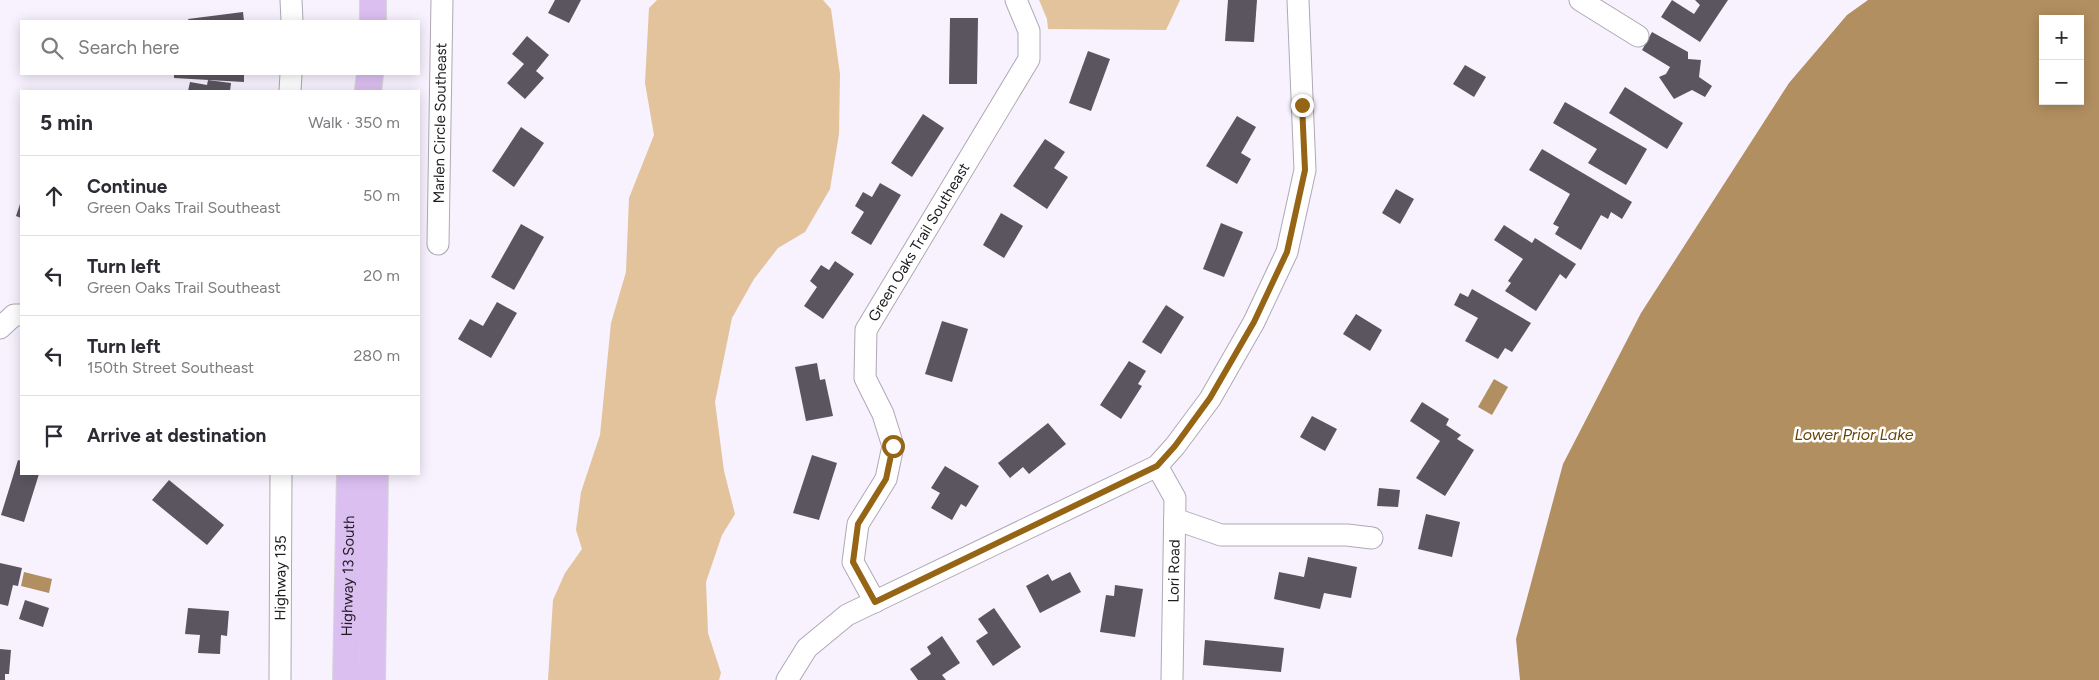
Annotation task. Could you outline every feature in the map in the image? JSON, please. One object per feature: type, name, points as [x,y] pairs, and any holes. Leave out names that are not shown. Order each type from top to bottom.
[{"type":"main road","points":[[373,0],[373,20]]},
{"type":"main road","points":[[368,90],[372,75]]},
{"type":"main road","points":[[372,75],[374,90]]},
{"type":"main road","name":"Highway 13 South","points":[[346,680],[350,475]]},
{"type":"main road","name":"Highway 13 South","points":[[372,680],[374,475]]},
{"type":"street","points":[[291,0],[292,20]]},
{"type":"street","name":"Marlen Circle Southeast","points":[[438,244],[442,0]]},
{"type":"street","name":"Green Oaks Trail Southeast","points":[[875,602],[853,562],[858,524],[886,479],[893,446],[882,414],[865,378],[866,330],[1030,59],[1029,31],[1016,0]]},
{"type":"street","points":[[787,680],[807,648],[847,615],[1157,466],[1175,446],[1210,398],[1254,322],[1287,252],[1305,170],[1298,0]]},
{"type":"street","points":[[1580,0],[1638,36]]},
{"type":"street","points":[[290,90],[291,75]]},
{"type":"street","name":"Lori Road","points":[[1157,466],[1175,498],[1172,680]]},
{"type":"street","name":"Highway 135","points":[[280,680],[282,475]]},
{"type":"street","points":[[1175,519],[1221,535],[1347,535],[1372,538]]},
{"type":"shaded area","points":[[657,0],[823,0],[831,9],[840,74],[839,134],[830,189],[805,232],[778,248],[754,279],[732,318],[715,402],[724,471],[735,514],[722,535],[706,582],[708,633],[721,673],[719,680],[548,680],[553,600],[565,573],[582,549],[576,530],[581,492],[600,435],[611,323],[626,272],[629,198],[654,135],[645,83],[649,8]]},
{"type":"shaded area","points":[[1039,0],[1180,0],[1166,30],[1048,29],[1047,19]]},
{"type":"water","name":"Lower Prior Lake","points":[[1868,0],[2099,0],[2099,680],[1520,680],[1516,639],[1563,464],[1641,313],[1789,83],[1847,15]]},
{"type":"water","points":[[1494,379],[1508,387],[1492,415],[1478,407]]},
{"type":"water","points":[[24,572],[52,579],[49,593],[21,586]]},
{"type":"building","points":[[555,0],[581,0],[569,23],[548,13]]},
{"type":"building","points":[[1228,0],[1257,0],[1254,42],[1225,41]]},
{"type":"building","points":[[1672,0],[1694,14],[1700,5],[1695,0],[1728,0],[1700,42],[1661,17]]},
{"type":"building","points":[[243,12],[244,20],[188,20]]},
{"type":"building","points":[[950,18],[978,18],[977,84],[949,84]]},
{"type":"building","points":[[1652,32],[1688,52],[1688,59],[1701,60],[1699,77],[1712,86],[1705,97],[1692,90],[1674,99],[1659,77],[1666,74],[1670,67],[1642,50]]},
{"type":"building","points":[[527,36],[549,55],[536,71],[544,78],[525,99],[507,83],[524,64],[512,54]]},
{"type":"building","points":[[1088,51],[1110,59],[1091,111],[1069,103]]},
{"type":"building","points":[[1465,65],[1486,77],[1474,97],[1453,84]]},
{"type":"building","points":[[174,75],[244,75],[244,82],[174,78]]},
{"type":"building","points":[[208,80],[231,83],[230,90],[188,90],[190,82],[207,85]]},
{"type":"building","points":[[1625,87],[1683,123],[1667,149],[1609,113]]},
{"type":"building","points":[[1565,102],[1647,149],[1626,185],[1588,163],[1597,149],[1553,123]]},
{"type":"building","points":[[923,114],[944,128],[912,177],[891,163]]},
{"type":"building","points":[[1237,116],[1256,127],[1241,153],[1251,159],[1237,184],[1206,166]]},
{"type":"building","points":[[521,127],[544,143],[514,187],[492,171]]},
{"type":"building","points":[[1045,139],[1065,152],[1054,168],[1068,177],[1047,209],[1013,186]]},
{"type":"building","points":[[1542,149],[1632,202],[1622,219],[1611,212],[1608,219],[1601,215],[1581,250],[1555,234],[1559,227],[1553,224],[1570,194],[1529,170]]},
{"type":"building","points":[[880,183],[901,195],[871,245],[851,233],[864,212],[855,206],[863,192],[872,197]]},
{"type":"building","points":[[1396,189],[1414,199],[1400,224],[1382,213]]},
{"type":"building","points":[[20,204],[20,218],[16,216]]},
{"type":"building","points":[[1001,213],[1023,226],[1004,258],[983,245]]},
{"type":"building","points":[[1221,223],[1243,232],[1224,277],[1203,269]]},
{"type":"building","points":[[521,224],[544,237],[514,290],[491,277]]},
{"type":"building","points":[[1504,225],[1532,243],[1535,238],[1576,264],[1566,279],[1560,274],[1536,311],[1505,291],[1511,283],[1508,281],[1523,259],[1494,240]]},
{"type":"building","points":[[835,261],[854,274],[823,319],[804,306],[817,287],[810,281],[821,265],[829,270]]},
{"type":"building","points":[[1472,289],[1531,323],[1512,352],[1505,348],[1498,359],[1465,341],[1478,318],[1454,305],[1460,293],[1468,297]]},
{"type":"building","points":[[497,302],[517,313],[491,358],[458,339],[470,319],[483,326]]},
{"type":"building","points":[[1166,305],[1184,317],[1161,354],[1142,342]]},
{"type":"building","points":[[1356,314],[1382,330],[1370,351],[1343,334]]},
{"type":"building","points":[[942,321],[968,329],[952,382],[925,374]]},
{"type":"building","points":[[1129,361],[1146,371],[1138,384],[1142,386],[1121,419],[1100,405]]},
{"type":"building","points":[[817,363],[820,380],[825,379],[833,416],[806,421],[795,367]]},
{"type":"building","points":[[1422,402],[1449,419],[1446,425],[1461,435],[1457,439],[1474,450],[1445,496],[1416,478],[1440,441],[1410,421]]},
{"type":"building","points":[[1312,416],[1337,429],[1325,451],[1300,437]]},
{"type":"building","points":[[1048,423],[1066,444],[1029,474],[1023,467],[1010,478],[998,463]]},
{"type":"building","points":[[812,455],[837,463],[819,520],[793,513]]},
{"type":"building","points":[[18,460],[20,461],[20,475],[39,475],[24,522],[1,515]]},
{"type":"building","points":[[945,466],[979,486],[966,507],[961,504],[952,520],[931,508],[940,493],[931,488]]},
{"type":"building","points":[[169,480],[224,525],[207,545],[152,500]]},
{"type":"building","points":[[1379,488],[1400,490],[1398,507],[1377,506]]},
{"type":"building","points":[[1426,514],[1460,522],[1452,557],[1418,549]]},
{"type":"building","points":[[1308,557],[1357,567],[1351,598],[1324,593],[1320,609],[1274,599],[1279,572],[1304,577]]},
{"type":"building","points":[[0,563],[22,568],[18,586],[13,585],[8,606],[0,604]]},
{"type":"building","points":[[1070,572],[1081,592],[1040,613],[1026,586],[1048,574],[1052,581]]},
{"type":"building","points":[[1115,585],[1143,589],[1135,637],[1100,632],[1106,595],[1114,596]]},
{"type":"building","points":[[25,600],[49,608],[43,627],[19,619]]},
{"type":"building","points":[[188,608],[229,611],[227,636],[221,635],[220,654],[198,653],[200,635],[185,634]]},
{"type":"building","points":[[994,608],[1021,647],[993,666],[976,641],[988,633],[978,619]]},
{"type":"building","points":[[942,636],[960,663],[942,675],[946,680],[918,680],[910,669],[931,654],[927,647]]},
{"type":"building","points":[[1205,640],[1284,648],[1281,672],[1203,665]]},
{"type":"building","points":[[0,649],[11,650],[9,674],[5,674],[5,680],[0,680]]},
{"type":"route","points":[[893,446],[886,479],[858,524],[853,562],[875,602],[1157,466],[1175,446],[1210,398],[1254,322],[1287,252],[1305,170],[1302,105]]}]
